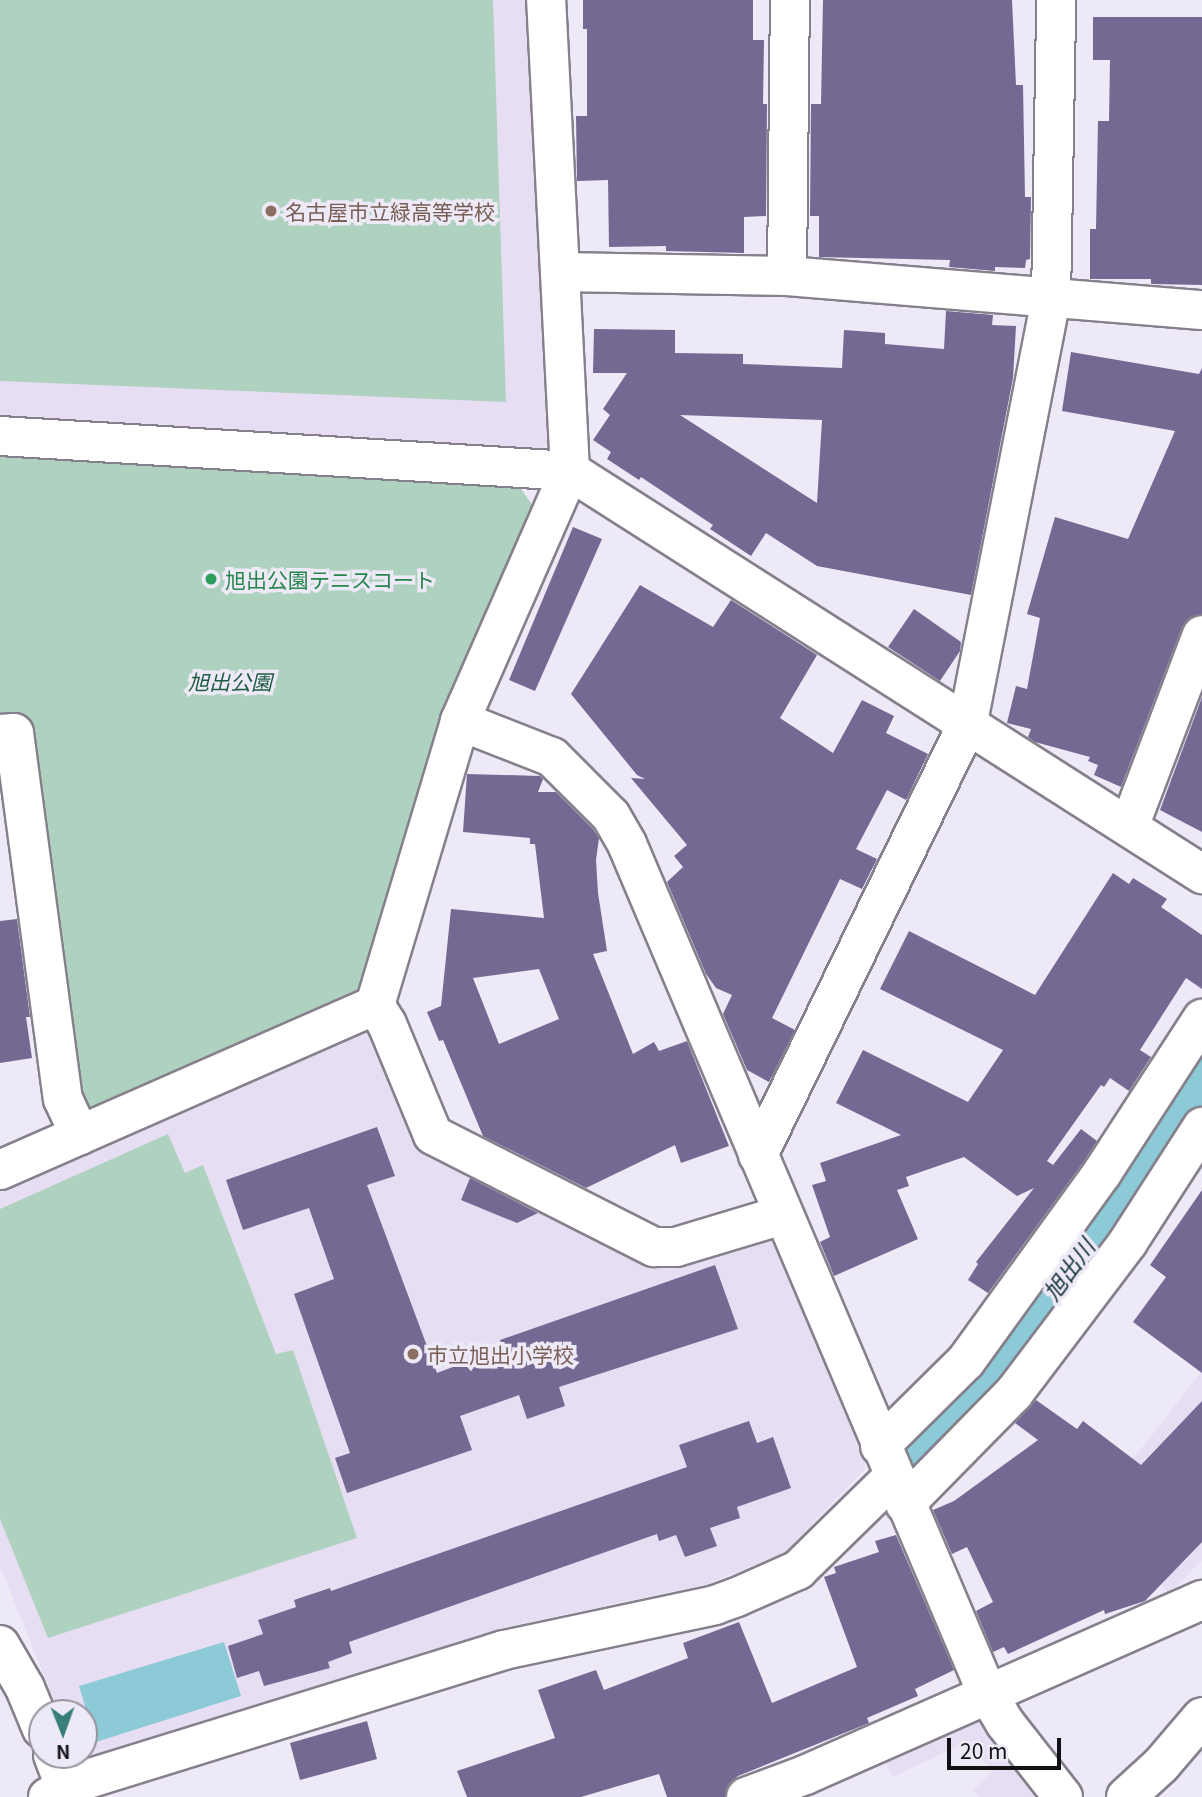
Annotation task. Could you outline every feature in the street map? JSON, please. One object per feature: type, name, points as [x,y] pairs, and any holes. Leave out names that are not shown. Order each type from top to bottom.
[{"type":"street","points":[[546,0],[570,471],[460,721],[375,1005],[387,1024],[433,1135],[654,1247],[676,1247],[783,1215]]},
{"type":"street","points":[[787,276],[790,0]]},
{"type":"street","points":[[758,1155],[968,722],[1051,300],[1056,0]]},
{"type":"street","points":[[561,272],[787,276],[1051,300],[1202,310]]},
{"type":"street","points":[[0,436],[570,471],[968,722],[1202,874]]},
{"type":"street","points":[[1129,827],[1202,635]]},
{"type":"street","points":[[460,721],[552,757],[611,816],[627,844],[987,1693],[1005,1723],[1063,1797]]},
{"type":"street","points":[[0,734],[14,733],[64,1099],[80,1135]]},
{"type":"street","points":[[0,1170],[375,1005]]},
{"type":"street","points":[[893,1476],[966,1361],[1102,1172],[1202,1019]]},
{"type":"street","points":[[59,1784],[504,1650],[715,1605],[797,1570],[893,1476],[1014,1393],[1128,1242],[1202,1127]]},
{"type":"street","points":[[746,1797],[805,1775],[1202,1600]]},
{"type":"street","points":[[4,1661],[25,1688],[30,1699]]},
{"type":"street","points":[[1126,1797],[1161,1765],[1202,1717]]},
{"type":"shaded area","name":"名古屋市立緑高等学校","points":[[0,0],[531,0],[553,436],[540,452],[0,421]]},
{"type":"shaded area","name":"市立旭出小学校","points":[[362,1025],[381,1032],[427,1141],[652,1256],[762,1231],[778,1238],[867,1452],[865,1469],[784,1553],[707,1584],[506,1627],[98,1754],[98,1699],[53,1699],[0,1566],[0,1187]]},
{"type":"shaded area","points":[[1202,1371],[1202,1560],[1169,1594],[1090,1514]]},
{"type":"shaded area","points":[[968,1721],[985,1723],[1039,1797],[980,1797],[973,1790],[994,1769],[961,1745],[892,1777],[884,1759]]},
{"type":"green space","name":"名古屋市立緑高等学校","points":[[0,0],[493,0],[506,402],[0,381]]},
{"type":"green space","name":"旭出公園","points":[[0,453],[517,483],[535,509],[365,982],[352,998],[96,1110],[71,1094],[0,724]]},
{"type":"green space","points":[[168,1134],[185,1173],[203,1165],[276,1354],[293,1350],[357,1538],[48,1638],[0,1519],[0,1209]]},
{"type":"water","points":[[224,1642],[241,1696],[98,1741],[98,1699],[83,1699],[79,1686]]},
{"type":"building","points":[[583,0],[753,0],[753,40],[764,40],[763,104],[767,104],[766,216],[744,217],[744,253],[666,251],[666,246],[609,247],[608,180],[577,181],[576,116],[587,116],[587,29],[583,29]]},
{"type":"building","points":[[823,0],[1012,0],[1016,85],[1023,85],[1025,197],[1031,197],[1030,259],[1026,260],[1025,268],[995,267],[995,271],[949,267],[950,260],[819,257],[819,216],[810,216],[811,104],[821,104]]},
{"type":"building","points":[[1093,17],[1202,17],[1202,285],[1151,284],[1151,279],[1090,279],[1090,229],[1096,229],[1098,121],[1109,121],[1110,60],[1093,60]]},
{"type":"building","points":[[946,311],[993,315],[992,325],[1016,326],[1013,378],[971,595],[817,566],[766,533],[751,556],[710,529],[713,525],[641,477],[639,480],[607,459],[611,452],[593,440],[610,415],[603,409],[627,373],[593,373],[594,329],[675,330],[675,353],[743,354],[743,364],[842,368],[844,330],[885,333],[885,344],[944,349]],"holes":[[[680,415],[822,420],[817,503]]]},
{"type":"building","points":[[1071,352],[1199,374],[1202,368],[1202,614],[1189,618],[1182,627],[1121,787],[1094,775],[1098,765],[1088,761],[1090,757],[1035,742],[1028,737],[1031,729],[1007,723],[1016,686],[1027,689],[1040,618],[1027,614],[1055,517],[1128,539],[1175,431],[1062,411]]},
{"type":"building","points":[[573,527],[602,539],[535,691],[509,680]]},
{"type":"building","points":[[640,585],[713,627],[731,600],[817,655],[780,718],[833,753],[862,700],[894,716],[886,733],[928,754],[906,800],[887,790],[856,849],[877,859],[862,889],[840,879],[772,1018],[795,1030],[769,1082],[747,1070],[723,1014],[732,995],[716,988],[706,974],[667,882],[683,867],[674,856],[687,845],[631,778],[645,779],[637,775],[571,694]]},
{"type":"building","points":[[914,609],[961,642],[960,651],[940,681],[888,647]]},
{"type":"building","points":[[1202,697],[1202,832],[1160,810]]},
{"type":"building","points":[[467,774],[540,776],[543,779],[538,792],[556,792],[593,829],[599,838],[596,860],[598,893],[607,951],[593,954],[633,1054],[654,1042],[659,1051],[687,1041],[729,1146],[681,1163],[675,1145],[586,1188],[483,1136],[443,1040],[439,1041],[427,1012],[441,1006],[451,909],[544,918],[535,844],[530,844],[530,838],[463,832]],"holes":[[[539,969],[559,1019],[499,1044],[473,978]]]},
{"type":"building","points":[[1113,873],[1129,884],[1133,878],[1167,899],[1161,907],[1202,935],[1202,989],[1186,978],[1140,1050],[1151,1057],[1129,1091],[1110,1078],[1104,1087],[1101,1085],[1047,1161],[1053,1165],[1081,1129],[1097,1141],[1084,1161],[988,1293],[968,1280],[978,1264],[976,1262],[1034,1188],[1017,1196],[964,1157],[906,1177],[909,1186],[897,1190],[918,1239],[834,1276],[820,1242],[830,1237],[812,1185],[826,1181],[820,1163],[901,1135],[836,1103],[863,1050],[968,1102],[1003,1050],[880,989],[909,931],[1035,995]]},
{"type":"building","points":[[17,919],[30,1017],[26,1017],[32,1058],[0,1063],[0,921]]},
{"type":"building","points":[[377,1127],[395,1176],[367,1185],[437,1373],[503,1348],[500,1340],[715,1265],[738,1329],[559,1387],[565,1406],[527,1419],[519,1395],[460,1416],[472,1450],[347,1493],[335,1458],[350,1453],[294,1294],[334,1279],[309,1208],[243,1230],[226,1180]]},
{"type":"building","points":[[470,1178],[538,1213],[517,1223],[461,1200]]},
{"type":"building","points":[[1202,1190],[1202,1373],[1133,1322],[1166,1277],[1150,1265]]},
{"type":"building","points":[[1036,1400],[1077,1429],[1083,1421],[1141,1465],[1202,1401],[1202,1542],[1145,1601],[1105,1614],[1104,1610],[1008,1654],[1004,1647],[993,1652],[976,1611],[993,1602],[967,1547],[952,1554],[933,1510],[954,1501],[1038,1440],[1015,1423]]},
{"type":"building","points":[[749,1421],[757,1443],[773,1437],[791,1488],[737,1507],[740,1518],[710,1528],[717,1546],[685,1557],[676,1535],[659,1541],[657,1534],[349,1642],[352,1653],[328,1662],[330,1668],[264,1686],[259,1671],[237,1678],[228,1646],[263,1634],[258,1620],[296,1607],[294,1600],[330,1588],[331,1591],[687,1467],[679,1445]]},
{"type":"building","points":[[896,1535],[954,1670],[915,1689],[918,1696],[867,1718],[869,1723],[738,1776],[729,1784],[725,1797],[667,1797],[659,1774],[581,1797],[467,1797],[457,1771],[555,1738],[538,1690],[596,1670],[604,1690],[688,1658],[683,1643],[739,1622],[772,1703],[857,1667],[824,1577],[836,1573],[834,1567],[879,1552],[875,1541]]},
{"type":"building","points":[[367,1721],[377,1759],[300,1780],[290,1743]]},
{"type":"waterway","name":"旭出川","points":[[917,1452],[990,1376],[1131,1184],[1202,1072]]},
{"type":"place","name":"名古屋市立緑高等学校","points":[[271,211]]},
{"type":"place","name":"旭出公園テニスコート","points":[[211,579]]},
{"type":"place","name":"市立旭出小学校","points":[[413,1354]]}]
